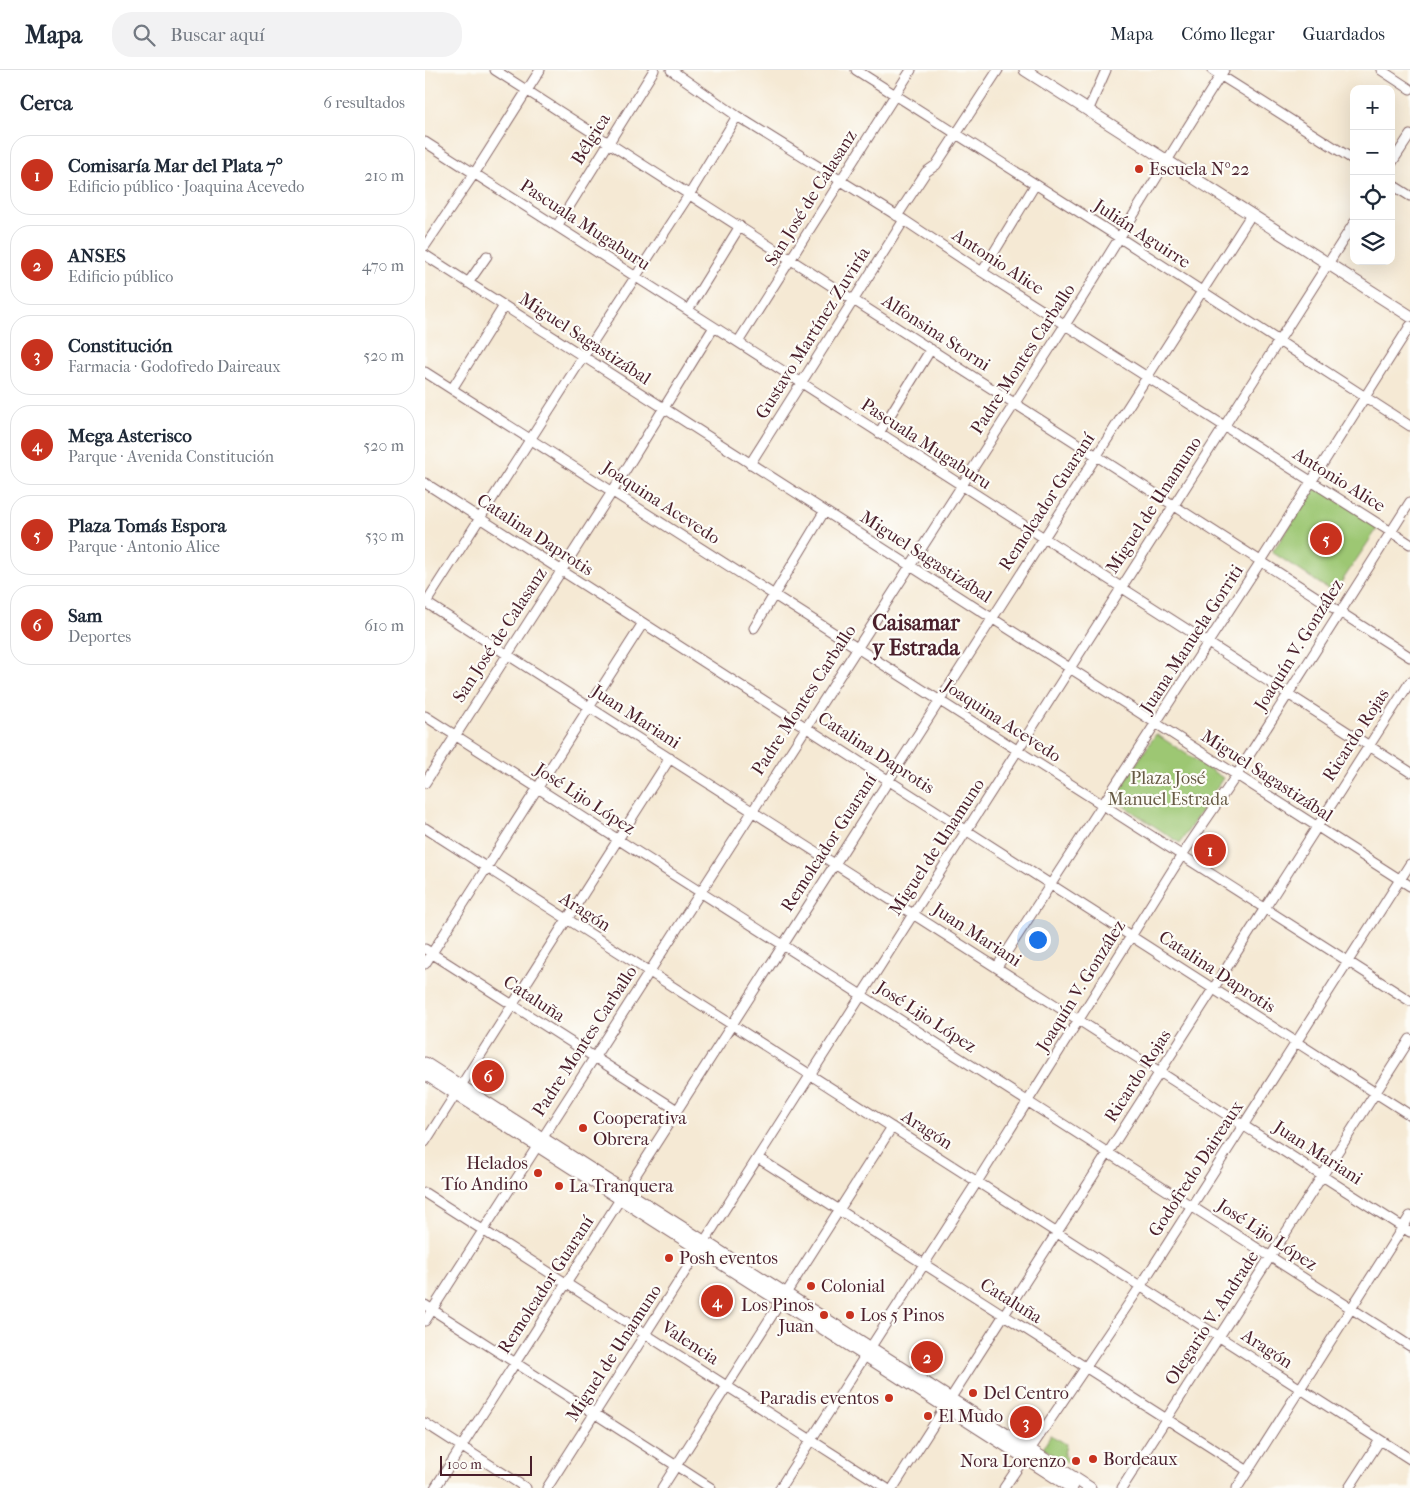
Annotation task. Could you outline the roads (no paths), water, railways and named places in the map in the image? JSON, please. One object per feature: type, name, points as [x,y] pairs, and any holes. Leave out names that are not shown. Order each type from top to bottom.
[{"type":"main road","points":[[1025,70],[1410,316]]},
{"type":"main road","points":[[425,1063],[458,1090]]},
{"type":"main road","points":[[425,1074],[458,1090],[784,1298],[1027,1454],[1072,1488]]},
{"type":"main road","points":[[1027,1454],[1090,1488]]},
{"type":"street","name":"Alfonsina Storni","points":[[495,70],[1410,657]]},
{"type":"street","points":[[425,246],[474,174],[540,70]]},
{"type":"street","name":"Bélgica","points":[[557,226],[654,70]]},
{"type":"street","name":"Antonio Alice","points":[[671,70],[737,116],[1410,544]]},
{"type":"street","name":"Julián Aguirre","points":[[856,70],[1410,426]]},
{"type":"street","name":"San José de Calasanz","points":[[738,342],[911,70]]},
{"type":"street","name":"Gustavo Martínez Zuviría","points":[[751,464],[854,299],[926,172],[937,165],[955,134],[998,70]]},
{"type":"street","points":[[1088,111],[1106,70]]},
{"type":"street","points":[[1212,70],[1222,73],[1350,157]]},
{"type":"street","points":[[1381,70],[1410,89]]},
{"type":"street","name":"Padre Montes Carballo","points":[[425,1321],[429,1307],[483,1230],[962,486],[1120,238],[1166,160],[1222,73]]},
{"type":"street","points":[[425,603],[689,195],[737,116]]},
{"type":"street","points":[[1395,158],[1410,135]]},
{"type":"street","name":"Pascuala Mugaburu","points":[[425,142],[1410,772]]},
{"type":"street","points":[[982,272],[1035,185]]},
{"type":"street","points":[[1395,187],[1410,196]]},
{"type":"street","name":"Remolcador Guaraní","points":[[435,1488],[1251,215]]},
{"type":"street","points":[[687,310],[740,226]]},
{"type":"street","name":"Miguel de Unamuno","points":[[547,1488],[1350,229]]},
{"type":"street","name":"Miguel Sagastizábal","points":[[425,255],[1410,886]]},
{"type":"street","points":[[468,283],[487,256]]},
{"type":"street","points":[[452,389],[503,306]]},
{"type":"street","name":"Juana Manuela Gorriti","points":[[997,967],[1208,644],[1410,326]]},
{"type":"street","name":"San José de Calasanz","points":[[425,783],[612,492],[714,327]]},
{"type":"street","points":[[879,433],[931,349]]},
{"type":"street","name":"Joaquina Acevedo","points":[[425,372],[1410,1001]]},
{"type":"street","name":"Catalina Daprotis","points":[[425,484],[1410,1115]]},
{"type":"street","name":"Joaquín V. González","points":[[780,1488],[977,1182],[1182,855],[1236,776],[1410,502]]},
{"type":"street","points":[[754,628],[825,512]]},
{"type":"street","name":"Juan Mariani","points":[[425,603],[1407,1229]]},
{"type":"street","points":[[425,964],[428,951],[487,868],[643,623]]},
{"type":"street","name":"Ricardo Rojas","points":[[893,1488],[1410,682]]},
{"type":"street","name":"José Lijo López","points":[[425,716],[1410,1346]]},
{"type":"street","points":[[425,1142],[670,758]]},
{"type":"street","name":"Aragón","points":[[425,828],[1410,1460]]},
{"type":"street","name":"Godofredo Daireaux","points":[[1004,1488],[1140,1286],[1410,864]]},
{"type":"street","name":"Cataluña","points":[[428,951],[677,1110]]},
{"type":"street","name":"Olegario V. Andrade","points":[[1122,1488],[1410,1039]]},
{"type":"street","points":[[662,1488],[892,1127]]},
{"type":"street","name":"Cataluña","points":[[758,1158],[1248,1471]]},
{"type":"street","name":"Valencia","points":[[425,1193],[886,1488]]},
{"type":"street","points":[[1237,1488],[1351,1308],[1407,1229],[1410,1216]]},
{"type":"street","points":[[429,1307],[711,1488]]},
{"type":"street","points":[[425,1423],[526,1488]]},
{"type":"street","points":[[1349,1488],[1380,1440]]},
{"type":"place","name":"Escuela Nº22","points":[[1139,169]]},
{"type":"place","name":"Plaza Tomás Espora","points":[[1326,539]]},
{"type":"place","name":"Comisaría Mar del Plata 7°","points":[[1210,850]]},
{"type":"place","name":"Sam","points":[[488,1076]]},
{"type":"place","name":"Cooperativa Obrera","points":[[583,1128]]},
{"type":"place","name":"Helados Tío Andino","points":[[538,1173]]},
{"type":"place","name":"La Tranquera","points":[[559,1186]]},
{"type":"place","name":"Posh eventos","points":[[669,1258]]},
{"type":"place","name":"Colonial","points":[[811,1286]]},
{"type":"place","name":"Mega Asterisco","points":[[717,1301]]},
{"type":"place","name":"Los Pinos Juan","points":[[824,1315]]},
{"type":"place","name":"Los 5 Pinos","points":[[850,1315]]},
{"type":"place","name":"ANSES","points":[[927,1357]]},
{"type":"place","name":"Del Centro","points":[[973,1393]]},
{"type":"place","name":"Paradis eventos","points":[[889,1398]]},
{"type":"place","name":"El Mudo","points":[[928,1416]]},
{"type":"place","name":"Constitución","points":[[1026,1422]]},
{"type":"place","name":"Bordeaux","points":[[1093,1459]]},
{"type":"place","name":"Nora Lorenzo","points":[[1076,1461]]},
{"type":"district","name":"Caisamar y Estrada","points":[[916,636]]},
{"type":"park label","name":"Plaza José Manuel Estrada","points":[[1168,788]]}]
